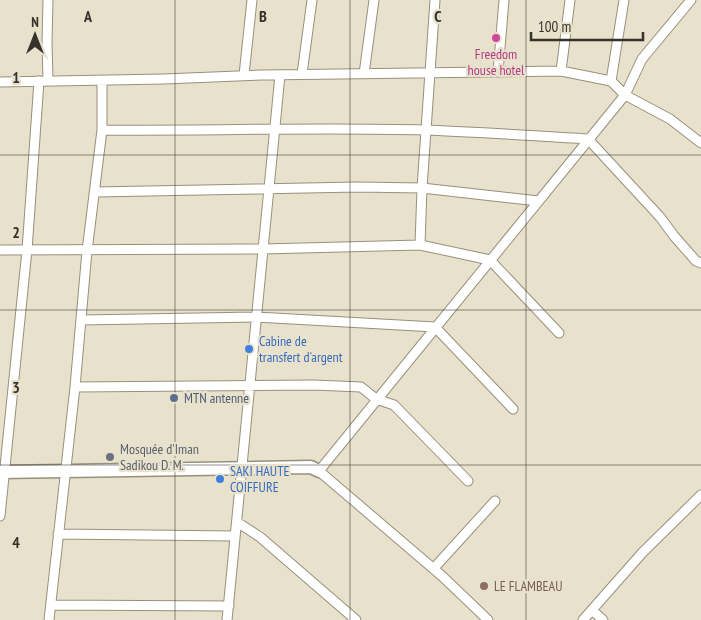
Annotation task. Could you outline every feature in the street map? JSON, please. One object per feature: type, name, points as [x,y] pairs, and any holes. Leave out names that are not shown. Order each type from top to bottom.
[{"type":"street","points":[[0,516],[2,472],[44,81],[48,0]]},
{"type":"street","points":[[244,75],[252,0]]},
{"type":"street","points":[[302,74],[312,0]]},
{"type":"street","points":[[364,74],[374,0]]},
{"type":"street","points":[[420,245],[435,0]]},
{"type":"street","points":[[498,72],[504,0]]},
{"type":"street","points":[[561,71],[570,0]]},
{"type":"street","points":[[611,81],[624,0]]},
{"type":"street","points":[[319,471],[625,95],[642,58],[691,0]]},
{"type":"street","points":[[0,82],[102,81],[244,75],[561,71],[611,81],[625,95],[670,119],[701,143]]},
{"type":"street","points":[[227,620],[280,75]]},
{"type":"street","points":[[49,620],[64,471],[75,387],[87,251],[102,130],[102,81]]},
{"type":"street","points":[[102,130],[193,131],[275,128],[426,130],[588,139],[660,217],[696,261],[701,263]]},
{"type":"street","points":[[95,192],[358,187],[422,188],[538,201]]},
{"type":"street","points":[[0,250],[263,249],[420,245],[490,260],[559,333]]},
{"type":"street","points":[[81,320],[256,317],[435,327],[513,409]]},
{"type":"street","points":[[75,387],[314,385],[362,387],[376,399],[394,405],[468,481]]},
{"type":"street","points":[[2,472],[310,466],[319,471],[434,568],[488,620]]},
{"type":"street","points":[[583,620],[643,552],[701,495]]},
{"type":"street","points":[[434,568],[495,501]]},
{"type":"street","points":[[237,522],[260,537],[356,620]]},
{"type":"street","points":[[58,534],[235,536]]},
{"type":"street","points":[[51,604],[229,606]]},
{"type":"street","points":[[592,610],[603,620]]},
{"type":"place","name":"Freedom house hotel","points":[[496,38]]},
{"type":"place","name":"Cabine de transfert d'argent","points":[[249,349]]},
{"type":"place","name":"MTN antenne","points":[[174,398]]},
{"type":"place","name":"Mosquée d'Iman Sadikou D. M.","points":[[110,457]]},
{"type":"place","name":"SAKI HAUTE COIFFURE","points":[[220,479]]},
{"type":"place","name":"LE FLAMBEAU","points":[[484,586]]}]
